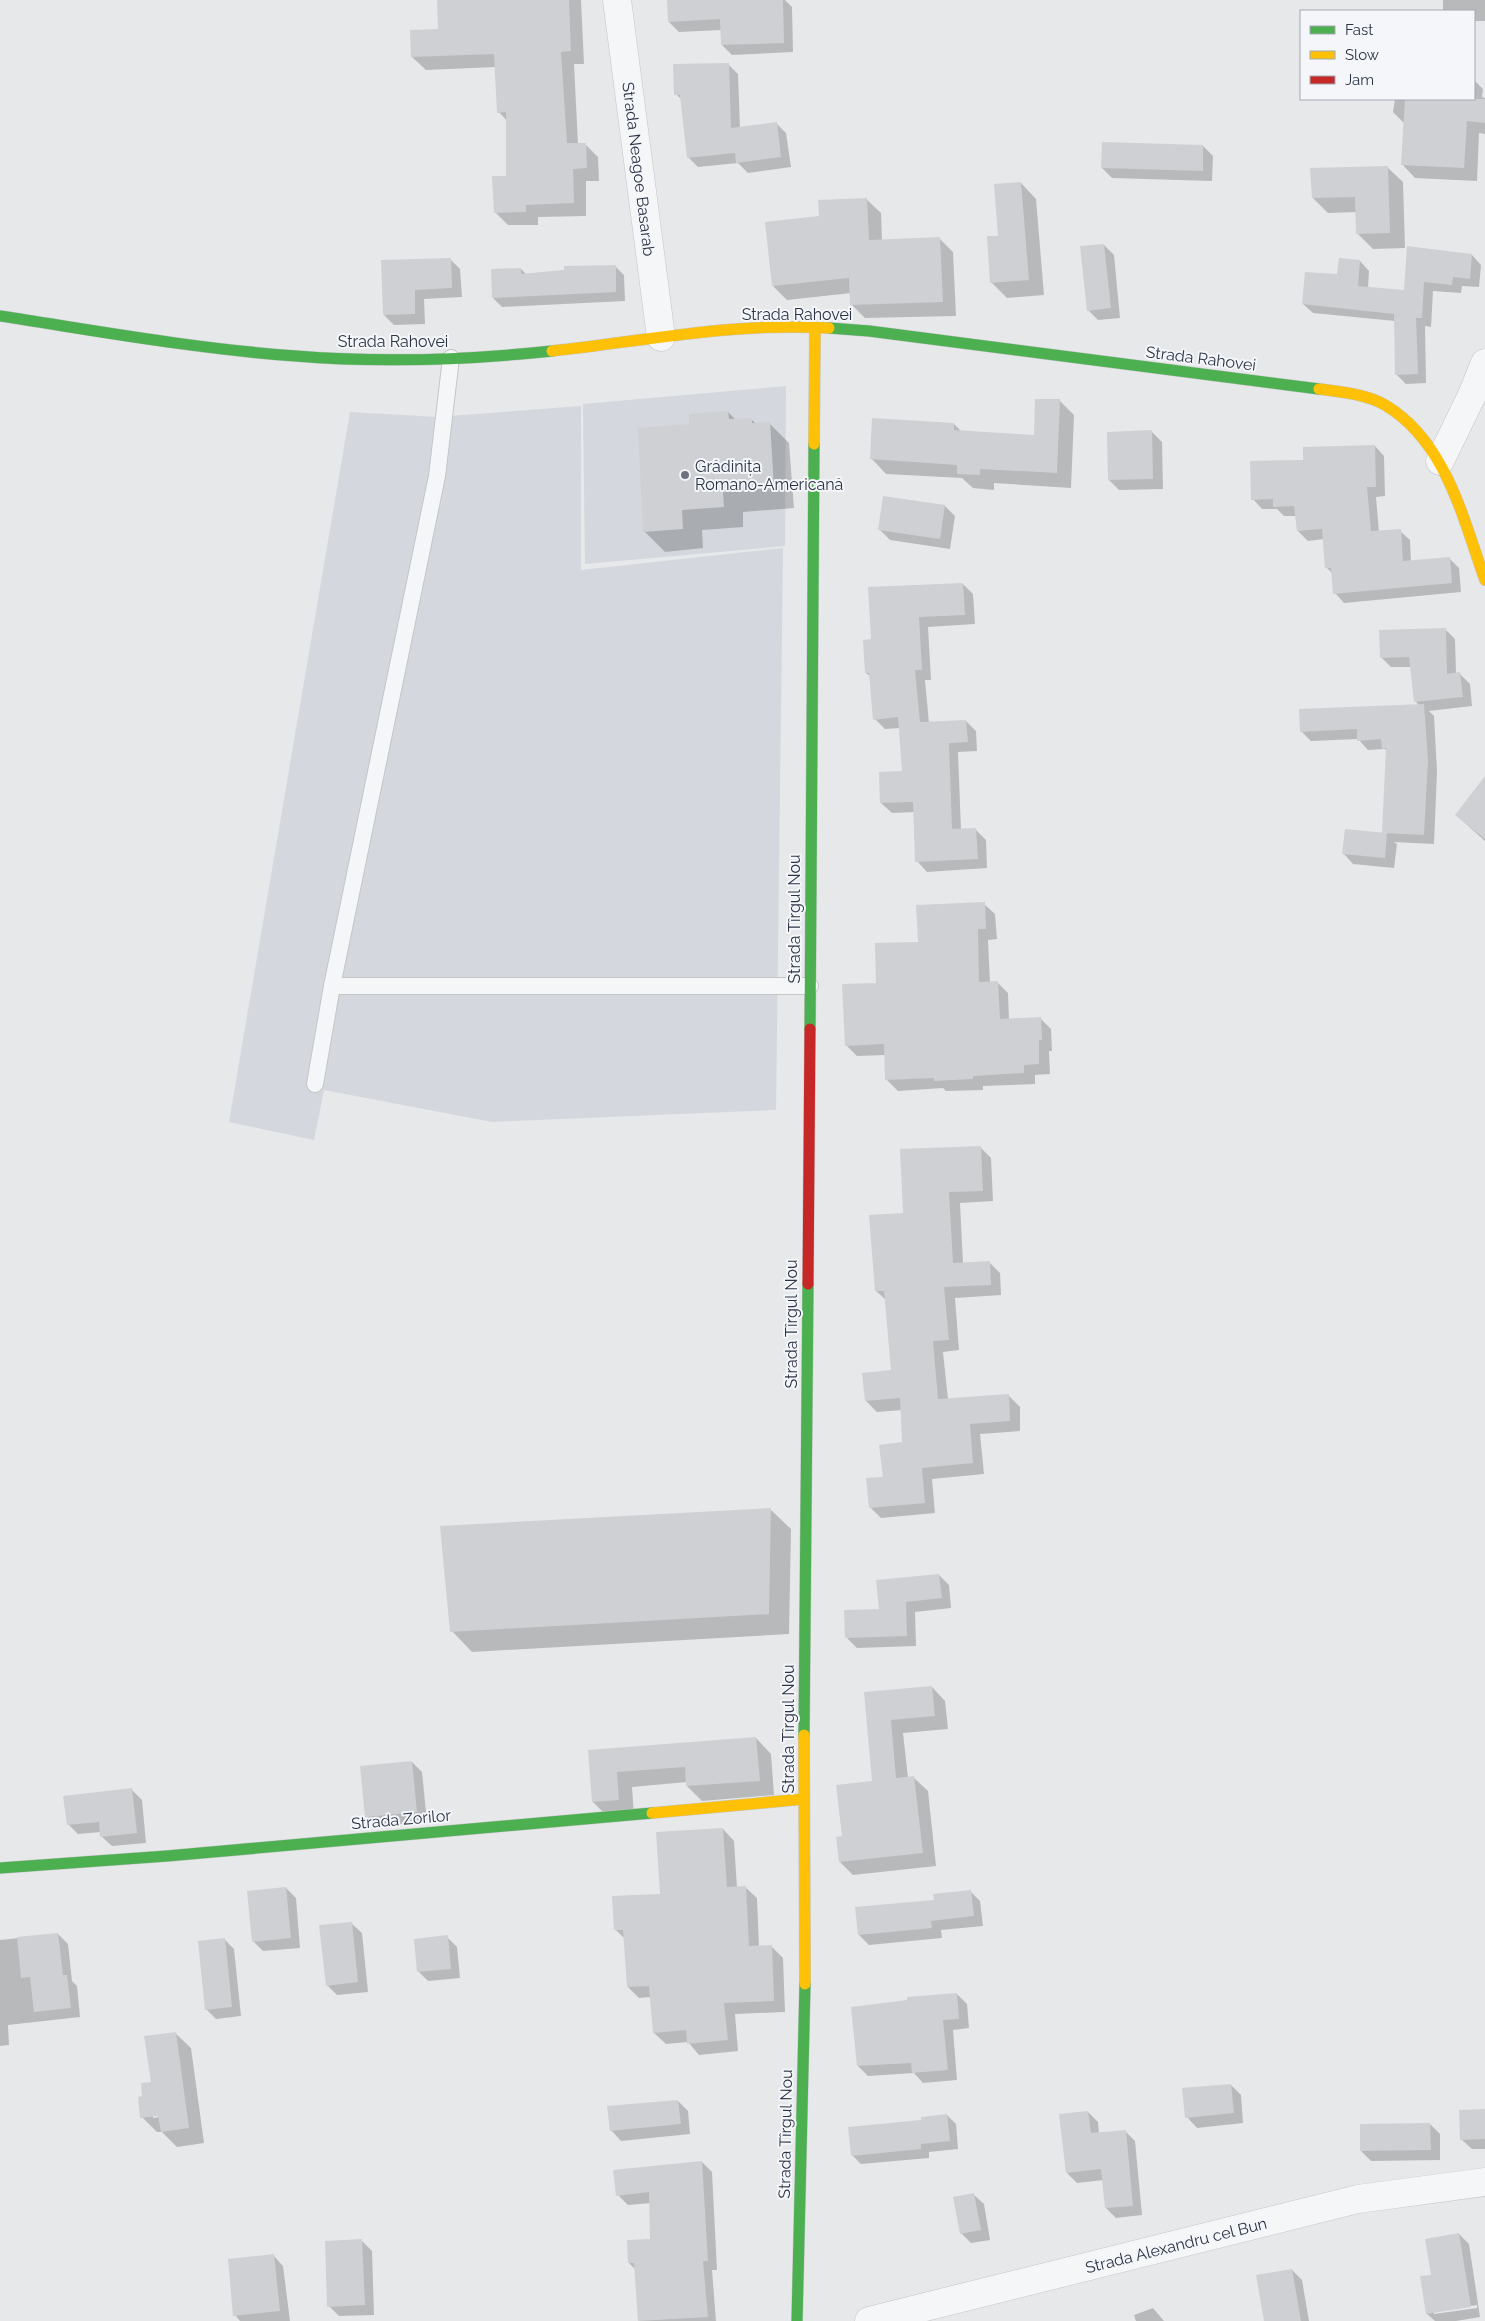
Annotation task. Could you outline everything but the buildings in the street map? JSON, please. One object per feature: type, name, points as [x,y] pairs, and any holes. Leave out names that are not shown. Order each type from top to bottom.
[{"type":"street","name":"Strada Neagoe Basarab","points":[[617,0],[662,337]]},
{"type":"street","name":"Strada Rahovei","points":[[0,316],[174,343],[275,355],[396,360],[545,352],[662,337],[763,327],[868,331],[1342,392],[1385,405],[1418,432],[1440,461],[1485,580]]},
{"type":"street","name":"Strada Tîrgul Nou","points":[[797,2321],[805,1995],[804,1799],[814,328]]},
{"type":"street","points":[[1440,461],[1473,393],[1485,363]]},
{"type":"street","name":"Strada Zorilor","points":[[0,1868],[167,1856],[804,1799]]},
{"type":"street","name":"Strada Alexandru cel Bun","points":[[870,2321],[1358,2200],[1485,2182]]},
{"type":"lane","points":[[315,1084],[332,986],[437,476],[450,358]]},
{"type":"lane","points":[[332,986],[810,986]]},
{"type":"shaded area","name":"Grădinița Romano-Americană","points":[[786,386],[785,546],[585,564],[583,404]]},
{"type":"shaded area","points":[[581,406],[581,570],[783,548],[776,1110],[492,1122],[324,1090],[314,1140],[229,1122],[350,412],[437,417]]},
{"type":"traffic: fast","points":[[0,316],[184,344],[259,353],[328,358],[424,360],[552,351]]},
{"type":"traffic: fast","points":[[829,328],[869,331],[1319,389]]},
{"type":"traffic: fast","points":[[810,1029],[814,444]]},
{"type":"traffic: fast","points":[[804,1735],[808,1284]]},
{"type":"traffic: fast","points":[[0,1868],[167,1856],[652,1813]]},
{"type":"traffic: fast","points":[[797,2321],[805,1984]]},
{"type":"traffic: slow","points":[[552,351],[725,330],[794,327],[829,328]]},
{"type":"traffic: slow","points":[[814,444],[815,328]]},
{"type":"traffic: slow","points":[[1319,389],[1353,394],[1378,401],[1406,420],[1423,439],[1438,460],[1450,483],[1485,580]]},
{"type":"traffic: slow","points":[[804,1735],[805,1984]]},
{"type":"traffic: slow","points":[[652,1813],[804,1799]]},
{"type":"traffic: jam","points":[[808,1284],[810,1029]]},
{"type":"place","name":"Grădinița Romano-Americană","points":[[685,475]]}]
